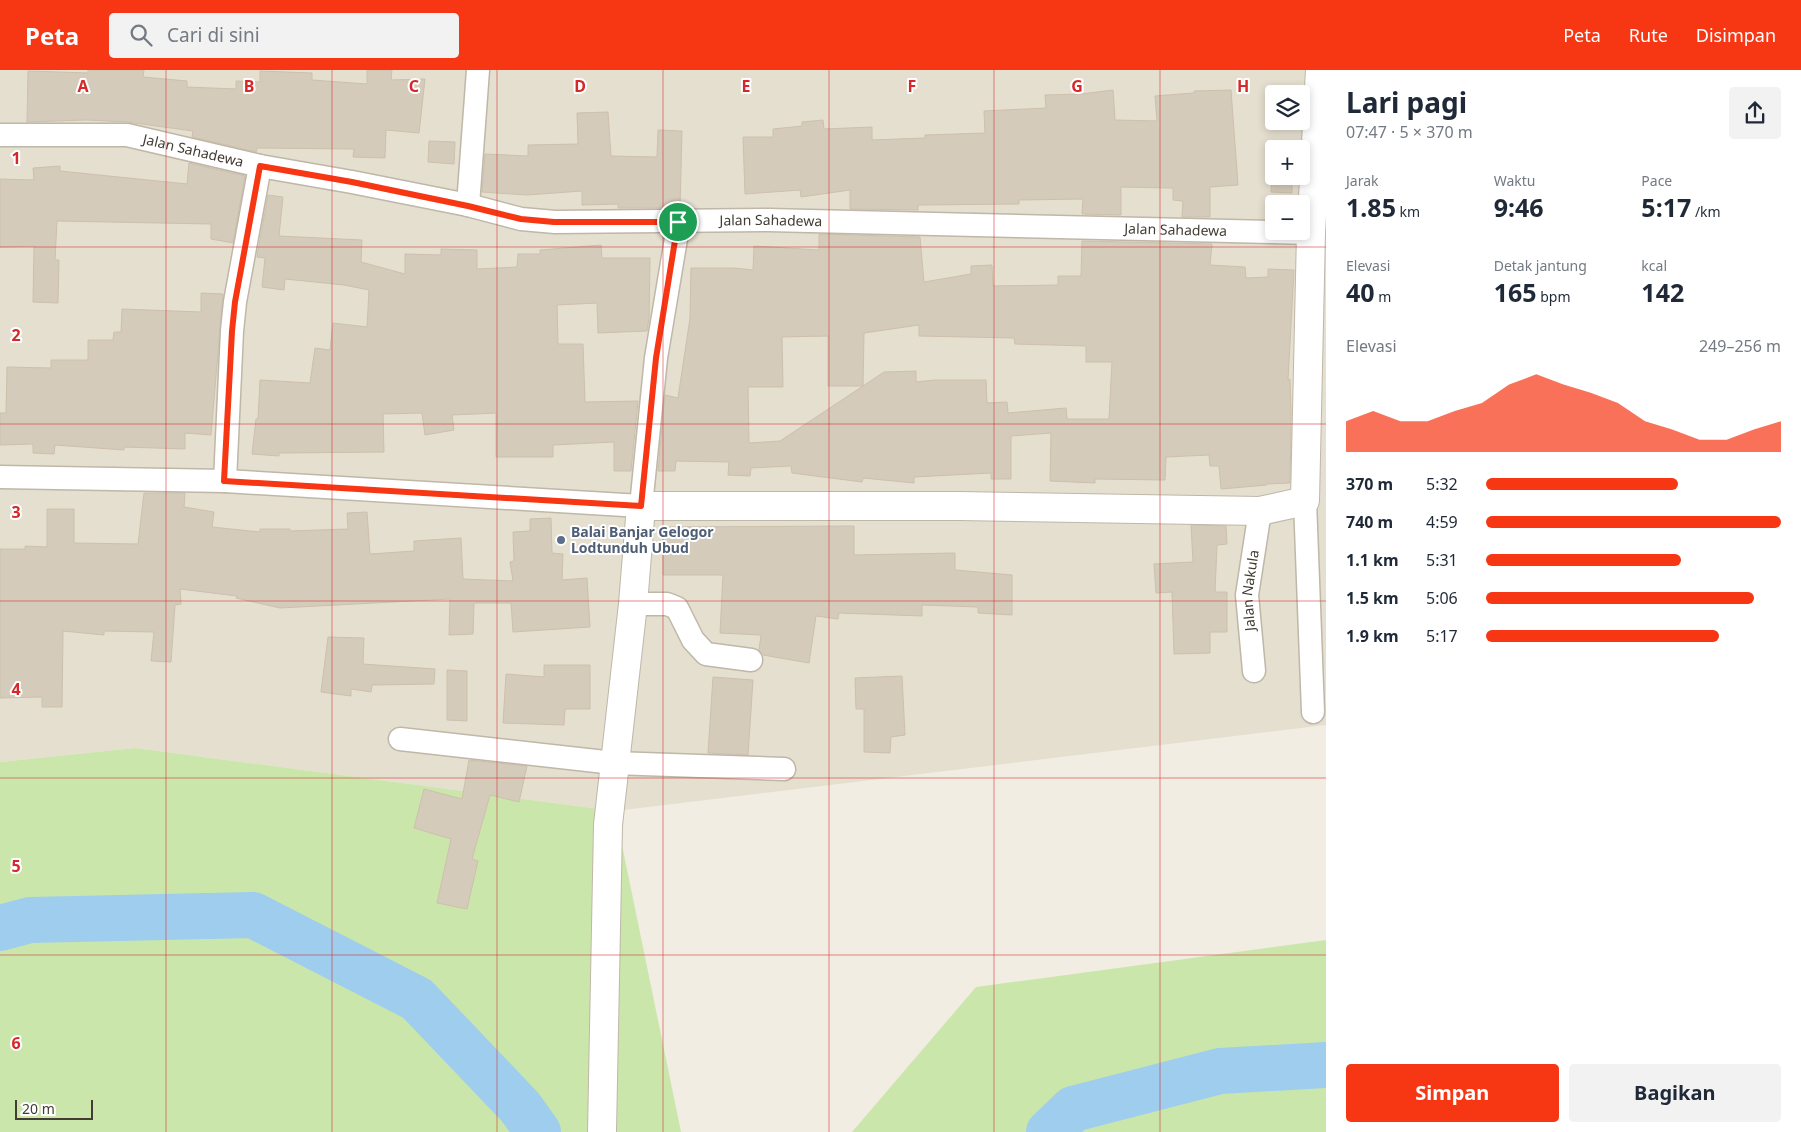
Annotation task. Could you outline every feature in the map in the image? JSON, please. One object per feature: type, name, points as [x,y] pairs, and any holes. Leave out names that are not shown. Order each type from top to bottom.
[{"type":"street","points":[[468,206],[478,70]]},
{"type":"street","points":[[1313,712],[1305,501],[1311,234],[1320,70]]},
{"type":"street","name":"Jalan Sahadewa","points":[[0,135],[127,134],[260,166],[352,182],[521,219],[554,222],[768,220],[1311,234]]},
{"type":"street","points":[[224,481],[235,302],[260,166]]},
{"type":"street","points":[[602,1132],[608,825],[656,358],[678,222]]},
{"type":"street","points":[[0,477],[224,481],[641,506],[959,506],[1260,511],[1305,501]]},
{"type":"street","name":"Jalan Nakula","points":[[1254,671],[1247,595],[1260,511]]},
{"type":"street","points":[[632,604],[667,604],[677,608],[693,640],[706,654],[751,660]]},
{"type":"street","points":[[400,739],[614,763],[784,769]]},
{"type":"shaded area","points":[[0,70],[1326,70],[1326,725],[615,811],[135,748],[0,762]]},
{"type":"green space","points":[[135,748],[615,811],[681,1132],[0,1132],[0,762]]},
{"type":"green space","points":[[1326,940],[1326,1132],[852,1132],[976,987]]},
{"type":"building","points":[[88,70],[144,70],[143,77],[187,81],[187,87],[236,89],[236,81],[260,82],[260,71],[312,73],[312,80],[367,84],[367,70],[392,70],[391,80],[425,79],[419,133],[386,130],[385,158],[353,157],[354,149],[257,148],[256,152],[192,137],[193,131],[127,122],[86,120],[27,122],[28,71],[88,73]]},
{"type":"building","points":[[1113,90],[1115,120],[1157,121],[1155,96],[1194,93],[1194,91],[1231,90],[1238,185],[1210,187],[1210,217],[1182,217],[1183,201],[1173,200],[1173,188],[1121,187],[1121,215],[1082,214],[1083,199],[1019,200],[1019,204],[918,205],[918,210],[850,209],[850,190],[801,197],[800,190],[745,194],[743,137],[773,137],[773,129],[802,126],[802,122],[823,120],[824,129],[872,127],[872,140],[925,138],[925,135],[985,133],[984,111],[1046,108],[1045,95],[1081,94]]},
{"type":"building","points":[[608,112],[611,156],[657,157],[658,130],[682,131],[680,208],[618,208],[618,204],[582,205],[582,191],[527,195],[482,192],[485,154],[528,156],[528,145],[578,144],[577,113]]},
{"type":"building","points":[[429,141],[455,142],[454,164],[428,162]]},
{"type":"building","points":[[189,163],[245,176],[233,243],[211,239],[211,224],[57,221],[55,260],[59,260],[58,303],[33,302],[34,246],[0,247],[0,179],[34,180],[33,168],[60,166],[60,171],[187,184]]},
{"type":"building","points":[[1271,185],[1292,185],[1292,193],[1271,192]]},
{"type":"building","points":[[268,195],[283,197],[279,236],[362,240],[361,262],[405,274],[405,254],[441,255],[441,249],[477,250],[477,269],[517,267],[518,254],[540,254],[540,250],[601,245],[602,258],[650,258],[647,331],[598,333],[597,303],[557,305],[558,344],[583,344],[585,402],[638,401],[631,471],[614,471],[614,442],[553,445],[553,457],[496,457],[496,413],[452,415],[454,430],[425,435],[422,413],[383,414],[384,452],[279,453],[279,456],[252,454],[256,419],[258,419],[260,380],[310,383],[315,348],[330,350],[333,323],[367,327],[369,290],[344,285],[285,279],[284,290],[262,287],[265,258],[257,257]]},
{"type":"building","points":[[819,234],[920,237],[924,282],[971,274],[971,266],[992,265],[993,286],[1058,285],[1058,276],[1081,276],[1082,241],[1212,244],[1210,265],[1245,267],[1246,278],[1268,277],[1268,269],[1294,270],[1288,380],[1290,379],[1291,413],[1290,483],[1221,489],[1219,466],[1210,466],[1209,455],[1166,457],[1165,480],[1095,479],[1095,483],[1050,481],[1051,433],[1011,436],[1011,479],[991,479],[991,473],[914,477],[914,483],[863,478],[862,482],[792,473],[791,466],[751,468],[750,476],[728,475],[729,462],[676,461],[675,471],[658,471],[665,395],[678,398],[690,318],[691,268],[753,270],[754,246],[819,250]],"holes":[[[919,325],[919,336],[1014,338],[1015,344],[1086,346],[1086,362],[1112,362],[1109,419],[1067,419],[1066,408],[1008,413],[1007,402],[987,403],[986,380],[916,382],[916,371],[884,372],[863,386],[864,333]],[[828,336],[828,386],[863,386],[780,441],[749,443],[748,387],[783,387],[782,337]]]},
{"type":"building","points":[[201,293],[223,294],[211,435],[185,433],[185,449],[124,447],[124,450],[55,445],[54,454],[33,453],[33,444],[0,445],[0,413],[6,413],[7,367],[51,368],[51,360],[88,360],[88,340],[113,340],[114,332],[121,332],[122,309],[201,312]]},
{"type":"building","points":[[144,493],[185,493],[184,507],[214,512],[212,527],[260,532],[260,529],[290,529],[290,531],[348,529],[347,513],[367,512],[370,554],[414,551],[414,541],[461,538],[463,579],[513,581],[510,562],[514,561],[513,532],[530,531],[530,519],[551,518],[552,553],[563,554],[562,580],[587,578],[590,627],[513,632],[511,603],[474,603],[473,634],[449,635],[450,599],[280,608],[236,598],[237,596],[180,589],[181,604],[175,605],[171,662],[151,661],[154,632],[104,631],[104,635],[63,631],[62,707],[42,707],[42,697],[0,698],[0,549],[25,549],[25,546],[47,547],[47,509],[74,509],[74,543],[138,544]]},
{"type":"building","points":[[1191,525],[1226,526],[1227,544],[1217,545],[1215,592],[1227,592],[1227,632],[1210,632],[1210,653],[1174,654],[1172,592],[1156,593],[1154,564],[1193,562]]},
{"type":"building","points":[[854,526],[854,555],[955,553],[955,570],[1012,575],[1012,615],[978,613],[978,607],[922,605],[922,616],[839,613],[838,619],[816,616],[809,663],[763,655],[759,650],[761,635],[720,633],[723,575],[663,575],[663,527]]},
{"type":"building","points":[[328,637],[364,638],[363,664],[435,669],[434,684],[372,685],[371,692],[351,689],[351,696],[321,692]]},
{"type":"building","points":[[544,665],[590,665],[590,709],[565,709],[564,725],[503,723],[506,674],[544,677]]},
{"type":"building","points":[[447,670],[467,671],[467,721],[447,720]]},
{"type":"building","points":[[902,676],[905,735],[891,737],[890,753],[864,752],[864,709],[856,709],[855,678]]},
{"type":"building","points":[[713,677],[753,680],[748,755],[708,753]]},
{"type":"building","points":[[469,760],[527,766],[519,802],[490,795],[472,859],[478,861],[467,909],[437,903],[451,839],[414,828],[424,789],[462,799]]},
{"type":"waterway","points":[[0,928],[30,920],[253,915],[417,999],[520,1107],[538,1132]]},
{"type":"waterway","points":[[1049,1132],[1073,1109],[1220,1071],[1326,1065]]},
{"type":"place","name":"Balai Banjar Gelogor Lodtunduh Ubud","points":[[561,540]]},
{"type":"route","points":[[260,166],[352,182],[521,219],[554,222],[678,222],[656,358],[641,506],[224,481],[235,302],[260,166]]}]
